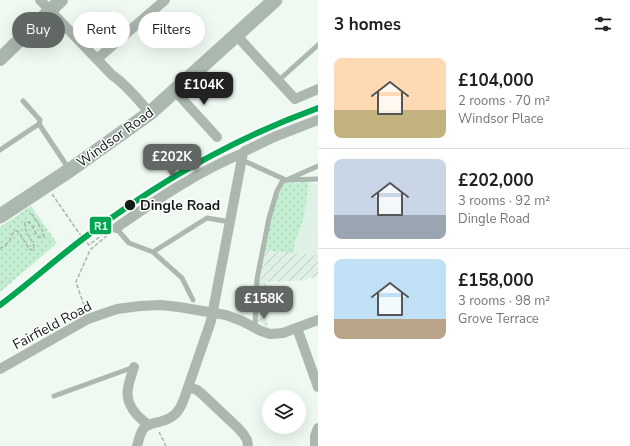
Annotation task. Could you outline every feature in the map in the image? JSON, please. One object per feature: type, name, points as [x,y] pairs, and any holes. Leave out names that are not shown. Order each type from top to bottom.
[{"type":"main road","name":"Windsor Road","points":[[0,216],[70,170],[150,113],[275,0]]},
{"type":"street","points":[[40,0],[150,113]]},
{"type":"street","points":[[0,59],[61,0]]},
{"type":"street","points":[[98,60],[165,0]]},
{"type":"street","points":[[236,35],[295,99],[318,90]]},
{"type":"street","points":[[175,90],[217,137]]},
{"type":"street","points":[[137,446],[143,430],[151,424],[166,420],[176,414],[182,405],[189,387],[213,313],[242,157],[245,151],[274,137],[318,120]]},
{"type":"street","points":[[116,228],[157,200],[197,176],[242,157]]},
{"type":"street","name":"Fairfield Road","points":[[0,369],[88,319],[117,309],[161,305],[179,307],[226,315],[236,318],[265,333],[275,334],[284,333],[318,320]]},
{"type":"street","points":[[297,328],[318,387]]},
{"type":"street","points":[[134,367],[127,389],[128,401],[136,414],[151,424]]},
{"type":"street","points":[[189,387],[202,394],[238,428],[244,434],[248,446]]},
{"type":"lane","points":[[278,81],[318,45]]},
{"type":"lane","points":[[23,101],[40,120],[39,124],[70,170]]},
{"type":"lane","points":[[0,150],[39,124]]},
{"type":"lane","points":[[242,157],[286,180],[318,179]]},
{"type":"lane","points":[[255,328],[258,279],[269,218],[277,191],[282,182],[318,166]]},
{"type":"lane","points":[[153,252],[207,218],[230,222]]},
{"type":"lane","points":[[116,228],[129,244],[153,252],[182,278],[194,300]]},
{"type":"lane","points":[[54,396],[134,367]]},
{"type":"path","points":[[50,191],[80,235],[89,245],[112,228],[116,228]]},
{"type":"path","points":[[0,248],[8,242],[13,234],[19,232],[29,249],[34,249],[33,243],[25,227],[26,222],[31,224],[38,237],[42,238],[44,236],[44,233],[28,207]]},
{"type":"path","points":[[88,319],[76,282],[90,250],[116,228]]},
{"type":"path","points":[[151,424],[166,446]]},
{"type":"shaded area","points":[[309,182],[318,185],[318,255],[294,253],[294,245],[304,217]]},
{"type":"shaded area","points":[[261,249],[318,255],[318,277],[297,281],[266,282],[266,285],[274,285],[273,310],[269,309],[267,314],[266,322],[268,323],[268,327],[260,323],[252,316],[255,280]]},
{"type":"green space","points":[[304,181],[309,182],[304,217],[294,245],[294,253],[265,250],[271,214],[277,195],[286,182],[299,183]]},
{"type":"green space","points":[[31,206],[57,243],[0,292],[0,227]]},
{"type":"transit line","name":"R1","points":[[0,305],[88,235],[170,179],[227,147],[318,108]]},
{"type":"place","name":"Dingle Road","points":[[130,205]]}]
